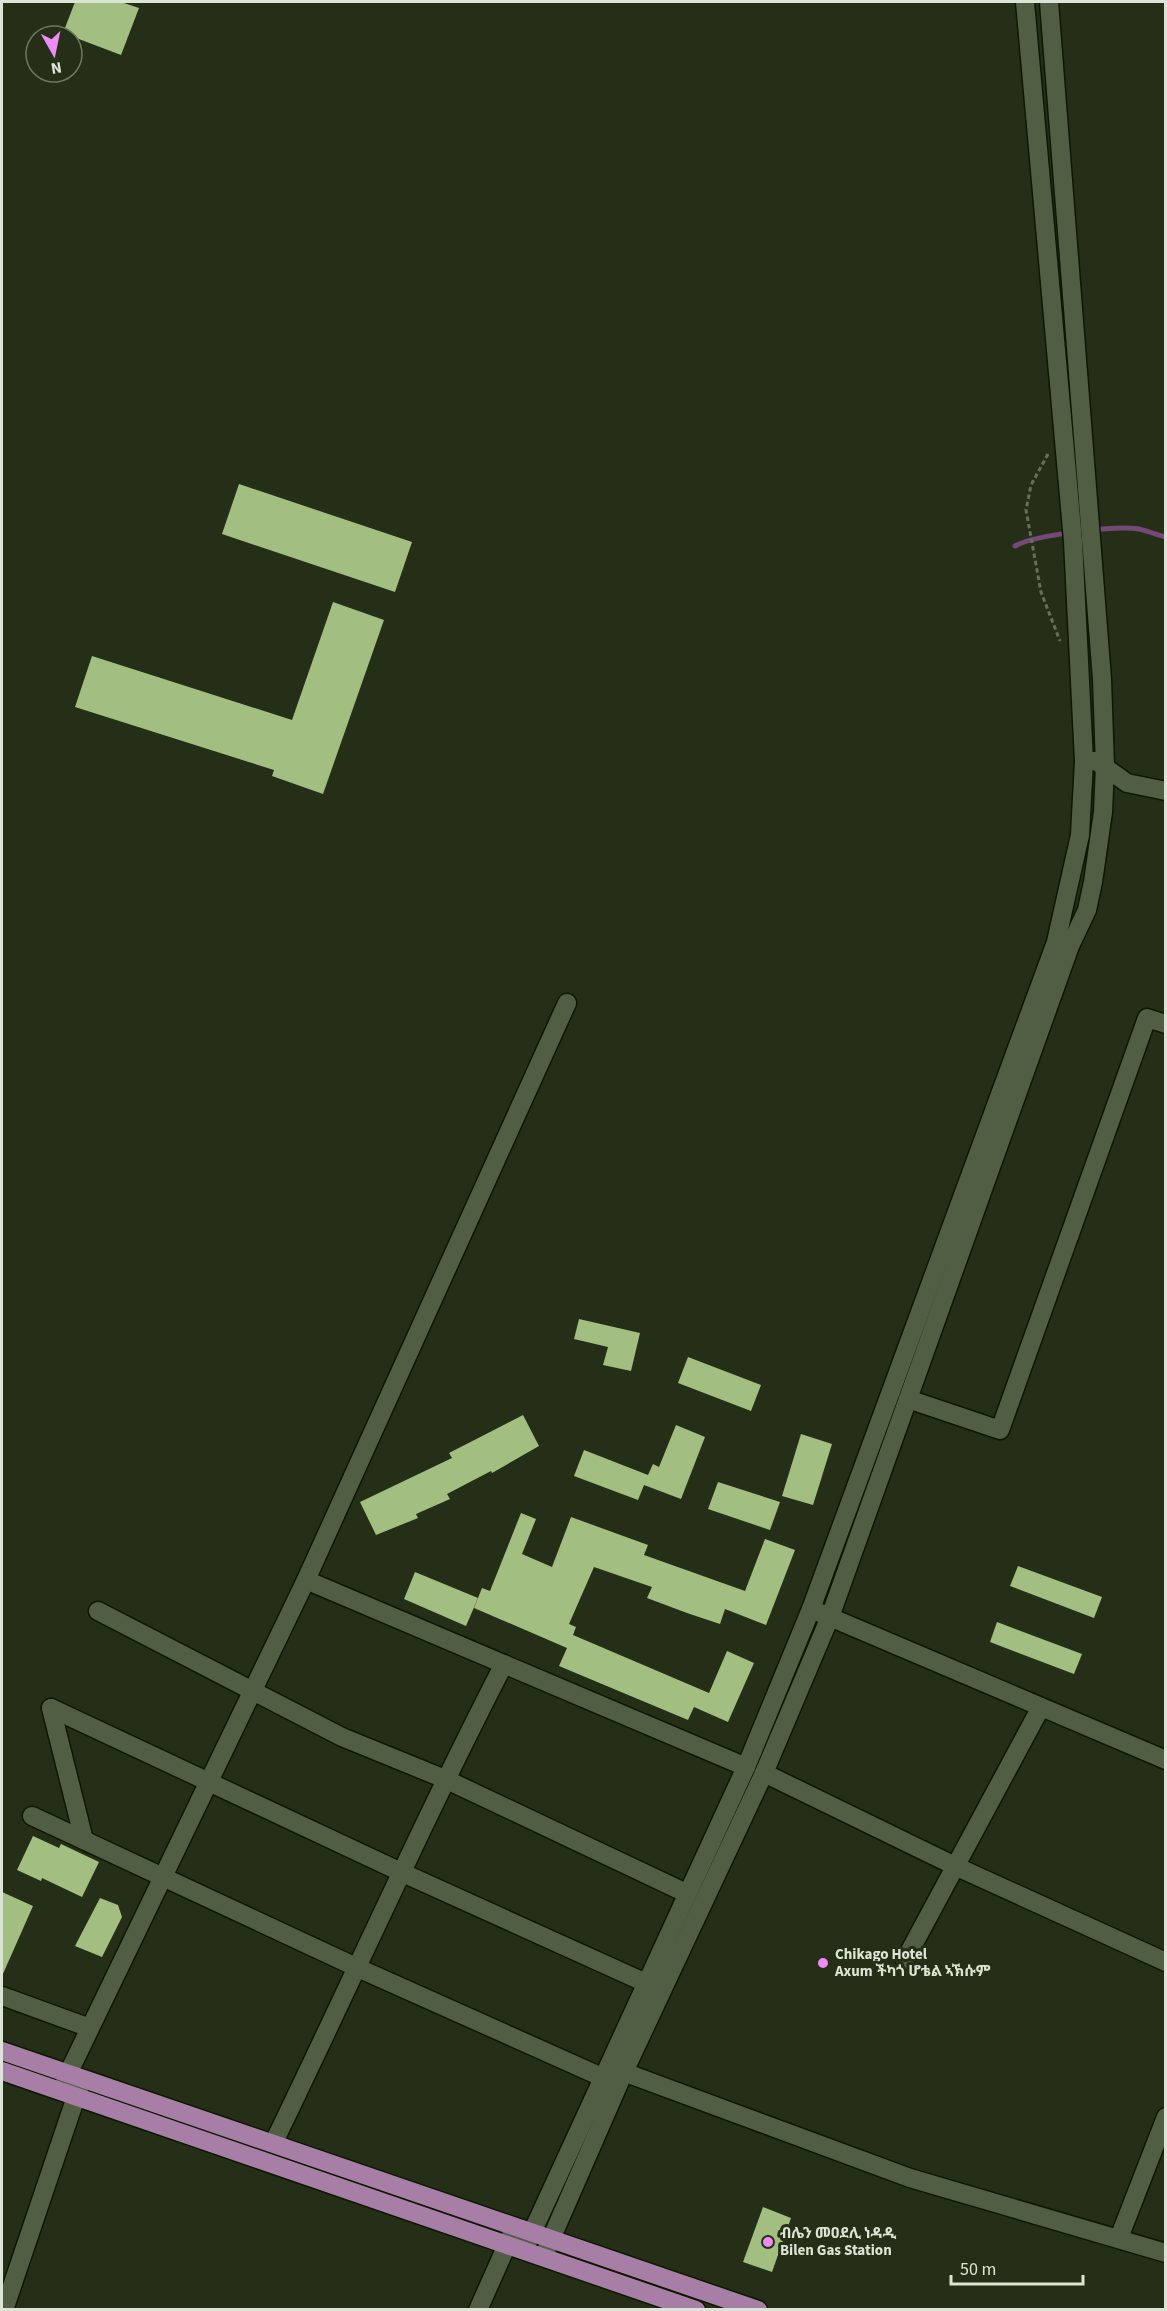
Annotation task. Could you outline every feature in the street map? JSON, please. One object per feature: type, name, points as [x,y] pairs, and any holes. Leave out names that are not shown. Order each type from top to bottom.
[{"type":"highway","points":[[2,2051],[72,2085],[696,2310]]},
{"type":"highway","points":[[2,2071],[72,2085],[274,2142],[759,2310]]},
{"type":"street","points":[[543,2256],[646,1983],[746,1767],[812,1609],[1056,942],[1080,835],[1084,761],[1073,541],[1061,430],[1025,2]]},
{"type":"street","points":[[478,2310],[516,2247],[613,2072],[764,1773],[830,1617],[1070,946],[1087,910],[1103,812],[1105,766],[1102,679],[1049,2]]},
{"type":"street","points":[[1084,761],[1096,761],[1126,783],[1166,791]]},
{"type":"street","points":[[4,2310],[90,2028],[306,1580],[567,1003]]},
{"type":"street","points":[[908,1399],[1000,1430],[1147,1018],[1166,1024]]},
{"type":"street","points":[[306,1580],[746,1767]]},
{"type":"street","points":[[812,1609],[1166,1760]]},
{"type":"street","points":[[98,1611],[342,1737],[445,1779],[686,1893]]},
{"type":"street","points":[[274,2142],[403,1873],[445,1779],[504,1664]]},
{"type":"street","points":[[905,1960],[1041,1707]]},
{"type":"street","points":[[84,1840],[51,1708],[209,1780],[403,1873],[646,1983]]},
{"type":"street","points":[[764,1773],[955,1866],[1166,1962]]},
{"type":"street","points":[[32,1816],[358,1968],[613,2072],[910,2178],[1166,2253]]},
{"type":"street","points":[[2,1996],[90,2028]]},
{"type":"street","points":[[1119,2238],[1166,2117]]},
{"type":"path","points":[[1061,430],[1030,484],[1026,510],[1041,592],[1063,649]]},
{"type":"building","points":[[75,2],[121,2],[139,8],[121,55],[84,41],[84,24],[66,24]]},
{"type":"building","points":[[239,484],[412,542],[395,592],[222,534]]},
{"type":"building","points":[[333,602],[384,620],[323,794],[272,776],[274,770],[75,707],[92,656],[292,720]]},
{"type":"building","points":[[579,1319],[640,1333],[631,1371],[603,1365],[608,1347],[574,1339]]},
{"type":"building","points":[[688,1357],[761,1385],[751,1411],[678,1383]]},
{"type":"building","points":[[523,1415],[539,1446],[492,1473],[491,1471],[447,1494],[450,1499],[416,1514],[418,1518],[376,1535],[360,1502],[452,1458],[449,1453]]},
{"type":"building","points":[[676,1425],[705,1437],[681,1499],[644,1485],[638,1500],[574,1476],[584,1450],[648,1475],[653,1464],[659,1467]]},
{"type":"building","points":[[801,1434],[832,1444],[813,1505],[782,1496]]},
{"type":"building","points":[[718,1482],[780,1502],[770,1530],[708,1509]]},
{"type":"building","points":[[521,1513],[536,1519],[522,1554],[552,1567],[571,1517],[648,1545],[644,1555],[745,1591],[765,1539],[795,1550],[766,1625],[725,1609],[720,1624],[687,1613],[647,1598],[652,1587],[594,1567],[569,1624],[576,1627],[573,1635],[709,1693],[727,1651],[754,1663],[728,1722],[694,1707],[688,1720],[559,1666],[567,1648],[474,1608],[482,1588],[490,1591]]},
{"type":"building","points":[[1018,1566],[1102,1597],[1094,1618],[1010,1586]]},
{"type":"building","points":[[415,1572],[478,1598],[466,1626],[404,1599]]},
{"type":"building","points":[[997,1622],[1082,1654],[1074,1674],[990,1642]]},
{"type":"building","points":[[33,1836],[59,1848],[61,1844],[99,1862],[82,1897],[42,1878],[41,1881],[17,1870]]},
{"type":"building","points":[[2,1892],[33,1906],[2,1976]]},
{"type":"building","points":[[100,1898],[118,1905],[122,1917],[102,1957],[75,1946]]},
{"type":"building","points":[[763,2207],[791,2218],[772,2272],[743,2262]]},
{"type":"waterway","points":[[1015,546],[1039,538],[1113,528],[1139,529],[1166,537]]},
{"type":"place","name":"Chikago Hotel Axum ችካጎ ሆቴል ኣኽሱም","points":[[823,1963]]},
{"type":"place","name":"ብሌን መዐደሊ ነዳዲ Bilen Gas Station","points":[[768,2242]]}]
